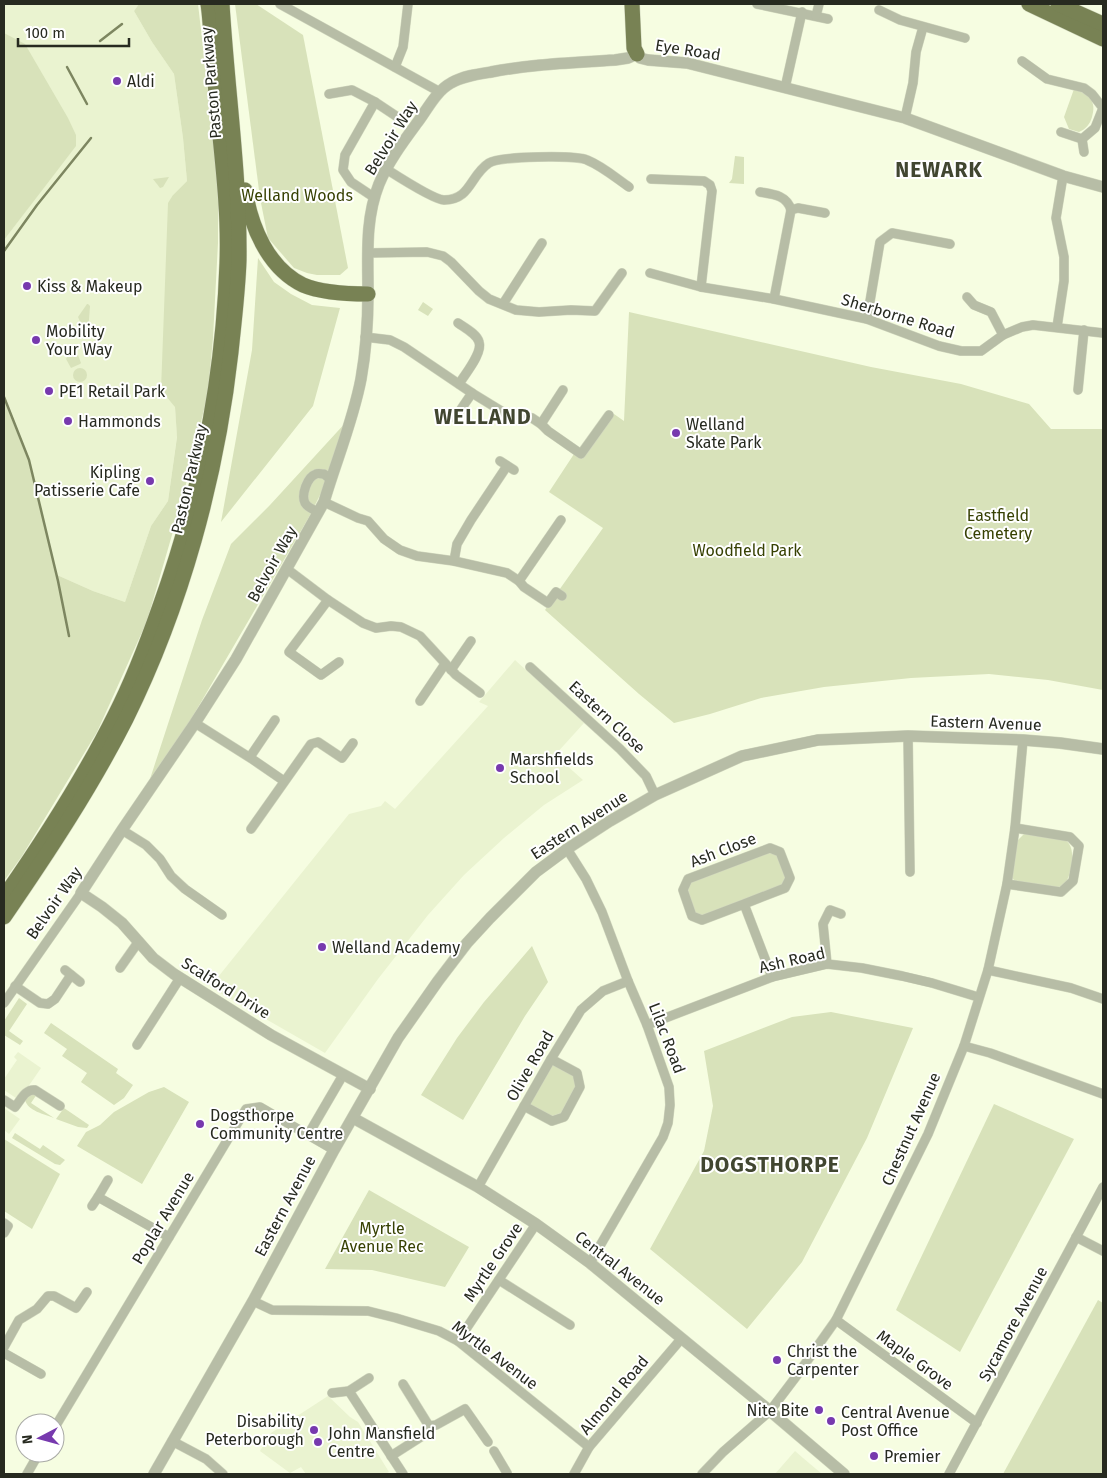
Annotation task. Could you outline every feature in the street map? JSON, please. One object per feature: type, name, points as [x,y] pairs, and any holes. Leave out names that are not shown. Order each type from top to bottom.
[{"type":"highway","name":"Paston Parkway","points":[[4,897],[62,810],[119,706],[134,674],[160,604],[196,492],[215,389],[224,317],[227,261],[225,201],[208,4]]},
{"type":"highway","name":"Paston Parkway","points":[[4,917],[44,860],[98,770],[126,718],[161,636],[178,590],[217,444],[235,318],[239,261],[238,200],[222,4]]},
{"type":"highway","points":[[632,4],[634,48],[637,54]]},
{"type":"highway","points":[[1029,4],[1103,39]]},
{"type":"highway","points":[[1058,4],[1103,24]]},
{"type":"highway","points":[[230,105],[240,149],[248,210],[265,250],[280,270],[304,285],[330,292],[368,294]]},
{"type":"street","points":[[280,4],[440,92]]},
{"type":"street","points":[[395,67],[403,47],[408,4]]},
{"type":"street","points":[[758,4],[828,19]]},
{"type":"street","points":[[816,16],[819,4]]},
{"type":"street","points":[[879,10],[900,20],[965,38]]},
{"type":"street","points":[[785,88],[802,12]]},
{"type":"street","points":[[905,118],[913,83],[916,52],[923,27]]},
{"type":"street","name":"Eye Road","points":[[440,92],[450,83],[481,73],[529,66],[615,60],[637,54],[640,58],[648,60],[687,63],[905,118],[1063,176],[1103,187]]},
{"type":"street","points":[[1022,61],[1047,79],[1084,88],[1092,94],[1103,108],[1095,128],[1082,139]]},
{"type":"street","points":[[328,94],[352,90],[399,118]]},
{"type":"street","name":"Belvoir Way","points":[[4,1003],[196,723],[288,569],[322,507],[344,445],[360,382],[368,294],[368,230],[375,198],[386,169],[408,135],[440,92]]},
{"type":"street","points":[[375,102],[345,155],[343,170],[351,182],[375,198]]},
{"type":"street","points":[[1061,132],[1082,139]]},
{"type":"street","points":[[1082,139],[1084,152]]},
{"type":"street","points":[[386,169],[441,200],[452,199],[462,195],[477,174],[490,162],[502,160],[580,157],[594,163],[629,187]]},
{"type":"street","points":[[1057,327],[1064,281],[1064,257],[1056,218],[1063,176]]},
{"type":"street","points":[[651,178],[704,181],[710,185],[712,191],[701,287]]},
{"type":"street","points":[[760,192],[783,198],[790,205],[791,210],[774,299]]},
{"type":"street","points":[[791,210],[798,208],[825,213]]},
{"type":"street","points":[[867,319],[880,242],[892,233],[950,244]]},
{"type":"street","points":[[503,304],[542,243]]},
{"type":"street","points":[[368,253],[427,252],[443,256],[489,299],[516,310],[538,312],[595,311],[622,273]]},
{"type":"street","name":"Sherborne Road","points":[[650,273],[701,287],[774,299],[867,319],[939,346],[961,351],[980,351],[1003,335],[1022,327],[1033,325],[1103,333]]},
{"type":"street","points":[[968,297],[974,305],[991,312],[1003,335]]},
{"type":"street","points":[[458,323],[476,336],[480,351],[459,384]]},
{"type":"street","points":[[1078,390],[1084,330]]},
{"type":"street","points":[[365,337],[390,340],[503,412],[532,418],[581,454],[609,415]]},
{"type":"street","points":[[541,424],[563,390]]},
{"type":"street","points":[[455,418],[472,393]]},
{"type":"street","points":[[454,561],[457,544],[507,466]]},
{"type":"street","points":[[330,480],[324,474],[315,474],[310,478],[304,493],[304,501],[307,505],[322,507],[368,521],[384,539],[400,550],[417,556],[454,561],[507,573],[548,603],[556,592],[562,596]]},
{"type":"street","points":[[519,581],[561,520]]},
{"type":"street","points":[[288,569],[328,600],[363,623],[376,628],[401,627],[420,636],[456,675],[480,692]]},
{"type":"street","points":[[328,600],[289,652],[321,675],[339,662]]},
{"type":"street","points":[[420,701],[471,642]]},
{"type":"street","name":"Eastern Close","points":[[530,667],[620,749],[646,776],[655,795]]},
{"type":"street","points":[[250,757],[275,720]]},
{"type":"street","points":[[196,723],[284,781]]},
{"type":"street","points":[[908,736],[910,872]]},
{"type":"street","name":"Eastern Avenue","points":[[154,1474],[253,1301],[334,1150],[398,1038],[467,943],[536,872],[566,849],[655,795],[742,756],[818,740],[908,736],[1060,742],[1103,749]]},
{"type":"street","name":"Chestnut Avenue","points":[[702,1474],[722,1452],[770,1411],[836,1320],[928,1134],[964,1046],[988,970],[1007,884],[1015,828],[1023,740]]},
{"type":"street","points":[[251,829],[311,744],[318,742],[342,758],[353,743]]},
{"type":"street","points":[[1007,884],[1061,892],[1073,881],[1079,846],[1070,837],[1015,828]]},
{"type":"street","points":[[122,830],[146,845],[160,859],[172,876],[185,888],[222,915]]},
{"type":"street","name":"Ash Close","points":[[770,848],[780,852],[790,878],[785,888],[744,904],[702,920],[692,916],[683,890],[688,879],[770,848]]},
{"type":"street","name":"Lilac Road","points":[[566,849],[586,878],[602,912],[647,1025],[669,1087],[668,1123],[663,1137],[590,1263]]},
{"type":"street","name":"Scalford Drive","points":[[81,893],[122,923],[153,958],[180,978],[271,1035],[370,1089]]},
{"type":"street","points":[[744,904],[772,977]]},
{"type":"street","points":[[827,964],[823,924],[830,910],[841,914]]},
{"type":"street","points":[[120,968],[139,940]]},
{"type":"street","name":"Ash Road","points":[[647,1025],[772,977],[827,964],[862,968],[902,976],[978,997]]},
{"type":"street","points":[[988,970],[1053,983],[1103,999]]},
{"type":"street","points":[[15,986],[40,1003],[48,1004],[55,999],[68,973],[80,982]]},
{"type":"street","points":[[137,1046],[180,978]]},
{"type":"street","name":"Olive Road","points":[[478,1187],[551,1059],[586,1005],[603,991],[628,981]]},
{"type":"street","points":[[964,1046],[990,1053],[1103,1094]]},
{"type":"street","points":[[524,1106],[552,1121],[564,1117],[580,1088],[577,1073],[551,1059]]},
{"type":"street","points":[[308,1135],[343,1075]]},
{"type":"street","points":[[4,1100],[16,1107],[26,1092],[35,1090],[60,1106]]},
{"type":"street","name":"Poplar Avenue","points":[[63,1413],[246,1109],[260,1107],[334,1150]]},
{"type":"street","name":"Central Avenue","points":[[353,1118],[478,1187],[536,1224],[590,1263],[844,1474]]},
{"type":"street","points":[[92,1206],[108,1180]]},
{"type":"street","name":"Sycamore Avenue","points":[[952,1473],[1103,1187]]},
{"type":"street","points":[[98,1197],[169,1237]]},
{"type":"street","points":[[4,1223],[8,1226],[4,1233]]},
{"type":"street","name":"Myrtle Grove","points":[[458,1341],[536,1224]]},
{"type":"street","points":[[1076,1236],[1103,1251]]},
{"type":"street","points":[[499,1280],[570,1325]]},
{"type":"street","points":[[4,1347],[19,1320],[38,1309],[48,1293],[76,1308],[87,1292]]},
{"type":"street","name":"Myrtle Avenue","points":[[253,1301],[272,1310],[368,1312],[439,1331],[458,1341],[589,1447]]},
{"type":"street","name":"Maple Grove","points":[[836,1320],[977,1423]]},
{"type":"street","name":"Almond Road","points":[[574,1474],[589,1447],[682,1338]]},
{"type":"street","points":[[4,1353],[41,1374]]},
{"type":"street","points":[[332,1393],[349,1391],[369,1378]]},
{"type":"street","points":[[391,1456],[427,1433],[429,1426],[404,1384]]},
{"type":"street","points":[[349,1391],[402,1474]]},
{"type":"street","points":[[429,1426],[436,1425],[465,1409],[488,1442]]},
{"type":"street","points":[[172,1441],[206,1459],[223,1474]]},
{"type":"street","points":[[494,1451],[506,1474]]},
{"type":"street","points":[[27,1474],[33,1463]]},
{"type":"shaded area","points":[[4,4],[139,4],[134,11],[174,74],[187,181],[173,195],[175,407],[177,436],[168,501],[151,526],[125,602],[93,591],[57,575],[28,460],[4,400],[4,240],[29,207],[4,110]]},
{"type":"shaded area","name":"Welland Academy","points":[[515,660],[584,723],[555,755],[583,780],[544,805],[504,838],[464,875],[428,915],[378,979],[325,1053],[210,987],[349,814],[381,806],[385,801],[395,809],[488,706],[479,702]]},
{"type":"shaded area","points":[[18,1052],[41,1068],[19,1100],[4,1090],[4,1079],[17,1060],[14,1057]]},
{"type":"shaded area","points":[[4,1108],[20,1119],[9,1134],[4,1130]]},
{"type":"shaded area","name":"John Mansfield Centre","points":[[328,1396],[358,1422],[389,1472],[385,1474],[306,1474],[301,1467],[290,1473],[260,1451],[271,1433]]},
{"type":"shaded area","points":[[795,1451],[803,1458],[822,1474],[775,1474]]},
{"type":"green space","points":[[139,4],[198,4],[217,168],[218,202],[218,243],[213,338],[208,392],[181,504],[147,621],[97,732],[22,856],[4,881],[4,400],[28,460],[57,575],[93,591],[125,602],[151,526],[168,501],[177,437],[175,407],[161,390],[168,203],[187,181],[174,74],[134,11]]},
{"type":"green space","name":"Welland Woods","points":[[235,4],[256,4],[303,35],[348,268],[340,275],[317,275],[294,268],[268,238],[260,198]]},
{"type":"green space","points":[[4,33],[25,44],[68,118],[76,135],[76,146],[4,240]]},
{"type":"green space","points":[[1074,89],[1088,96],[1093,107],[1090,122],[1086,128],[1079,132],[1069,129],[1064,117]]},
{"type":"green space","points":[[735,156],[744,157],[744,184],[729,183],[732,179]]},
{"type":"green space","points":[[169,177],[163,187],[160,188],[153,179]]},
{"type":"green space","points":[[258,258],[274,282],[291,294],[312,305],[340,308],[313,406],[221,522],[252,350]]},
{"type":"green space","points":[[423,302],[433,309],[428,316],[418,310]]},
{"type":"green space","points":[[87,304],[90,306],[88,333],[85,333],[78,317]]},
{"type":"green space","name":"Woodfield Park","points":[[629,312],[871,367],[961,384],[1029,404],[1051,429],[1103,429],[1103,690],[1048,680],[989,674],[911,678],[824,687],[761,698],[674,723],[545,610],[603,528],[549,492],[574,454],[582,459],[614,414],[624,421]]},
{"type":"green space","points":[[75,354],[78,355],[81,363],[71,368],[66,359]]},
{"type":"green space","points":[[80,368],[85,370],[87,375],[85,380],[80,382],[75,380],[73,375],[75,370]]},
{"type":"green space","points":[[348,420],[331,473],[309,517],[190,721],[150,779],[202,620],[231,544],[270,505]]},
{"type":"green space","points":[[1024,834],[1065,840],[1071,847],[1071,869],[1066,882],[1060,887],[1017,882],[1013,879],[1012,873],[1017,841]]},
{"type":"green space","points":[[769,851],[778,855],[787,878],[783,886],[702,917],[694,914],[686,890],[691,882]]},
{"type":"green space","points":[[532,946],[548,982],[525,1016],[463,1120],[421,1095],[457,1038],[484,1002]]},
{"type":"green space","points":[[19,998],[27,1004],[9,1031],[23,1041],[20,1045],[4,1035],[4,1021]]},
{"type":"green space","points":[[831,1012],[913,1028],[867,1138],[802,1262],[747,1329],[650,1249],[704,1151],[713,1106],[704,1051],[792,1017]]},
{"type":"green space","points":[[51,1023],[118,1069],[116,1073],[133,1085],[124,1098],[114,1105],[81,1082],[87,1073],[62,1056],[67,1049],[44,1033]]},
{"type":"green space","points":[[556,1065],[575,1076],[577,1083],[561,1113],[549,1117],[532,1107],[530,1101],[551,1066]]},
{"type":"green space","points":[[164,1087],[189,1102],[142,1184],[77,1146],[86,1132],[100,1125],[114,1112],[149,1092]]},
{"type":"green space","points":[[37,1094],[31,1103],[54,1118],[29,1107],[25,1100],[28,1095]]},
{"type":"green space","points":[[994,1104],[1074,1139],[960,1352],[896,1310]]},
{"type":"green space","points":[[64,1108],[89,1125],[87,1128],[78,1127],[56,1119]]},
{"type":"green space","points":[[15,1133],[40,1149],[43,1145],[65,1160],[60,1165],[55,1164],[12,1138]]},
{"type":"green space","points":[[4,1139],[60,1174],[32,1229],[4,1211]]},
{"type":"green space","name":"Myrtle Avenue Rec","points":[[369,1190],[469,1247],[445,1287],[372,1270],[325,1269]]},
{"type":"green space","points":[[1098,1300],[1103,1303],[1103,1474],[1003,1474]]},
{"type":"waterway","points":[[100,41],[122,24]]},
{"type":"waterway","points":[[67,67],[87,104]]},
{"type":"waterway","points":[[4,251],[37,205],[91,138]]},
{"type":"waterway","points":[[4,397],[29,460],[69,636]]},
{"type":"place","name":"Aldi","points":[[117,81]]},
{"type":"place","name":"Kiss & Makeup","points":[[27,286]]},
{"type":"place","name":"Mobility Your Way","points":[[36,340]]},
{"type":"place","name":"PE1 Retail Park","points":[[49,391]]},
{"type":"place","name":"Hammonds","points":[[68,421]]},
{"type":"place","name":"Welland Skate Park","points":[[676,433]]},
{"type":"place","name":"Kipling Patisserie Cafe","points":[[150,481]]},
{"type":"place","name":"Marshfields School","points":[[500,768]]},
{"type":"place","name":"Welland Academy","points":[[322,947]]},
{"type":"place","name":"Dogsthorpe Community Centre","points":[[200,1124]]},
{"type":"place","name":"Christ the Carpenter","points":[[777,1360]]},
{"type":"place","name":"Nite Bite","points":[[819,1410]]},
{"type":"place","name":"Central Avenue Post Office","points":[[831,1421]]},
{"type":"place","name":"Disability Peterborough","points":[[314,1430]]},
{"type":"place","name":"John Mansfield Centre","points":[[318,1442]]},
{"type":"place","name":"Premier","points":[[874,1456]]},
{"type":"district","name":"NEWARK","points":[[939,170]]},
{"type":"district","name":"WELLAND","points":[[483,417]]},
{"type":"district","name":"DOGSTHORPE","points":[[770,1165]]},
{"type":"park label","name":"Eastfield Cemetery","points":[[998,524]]}]
